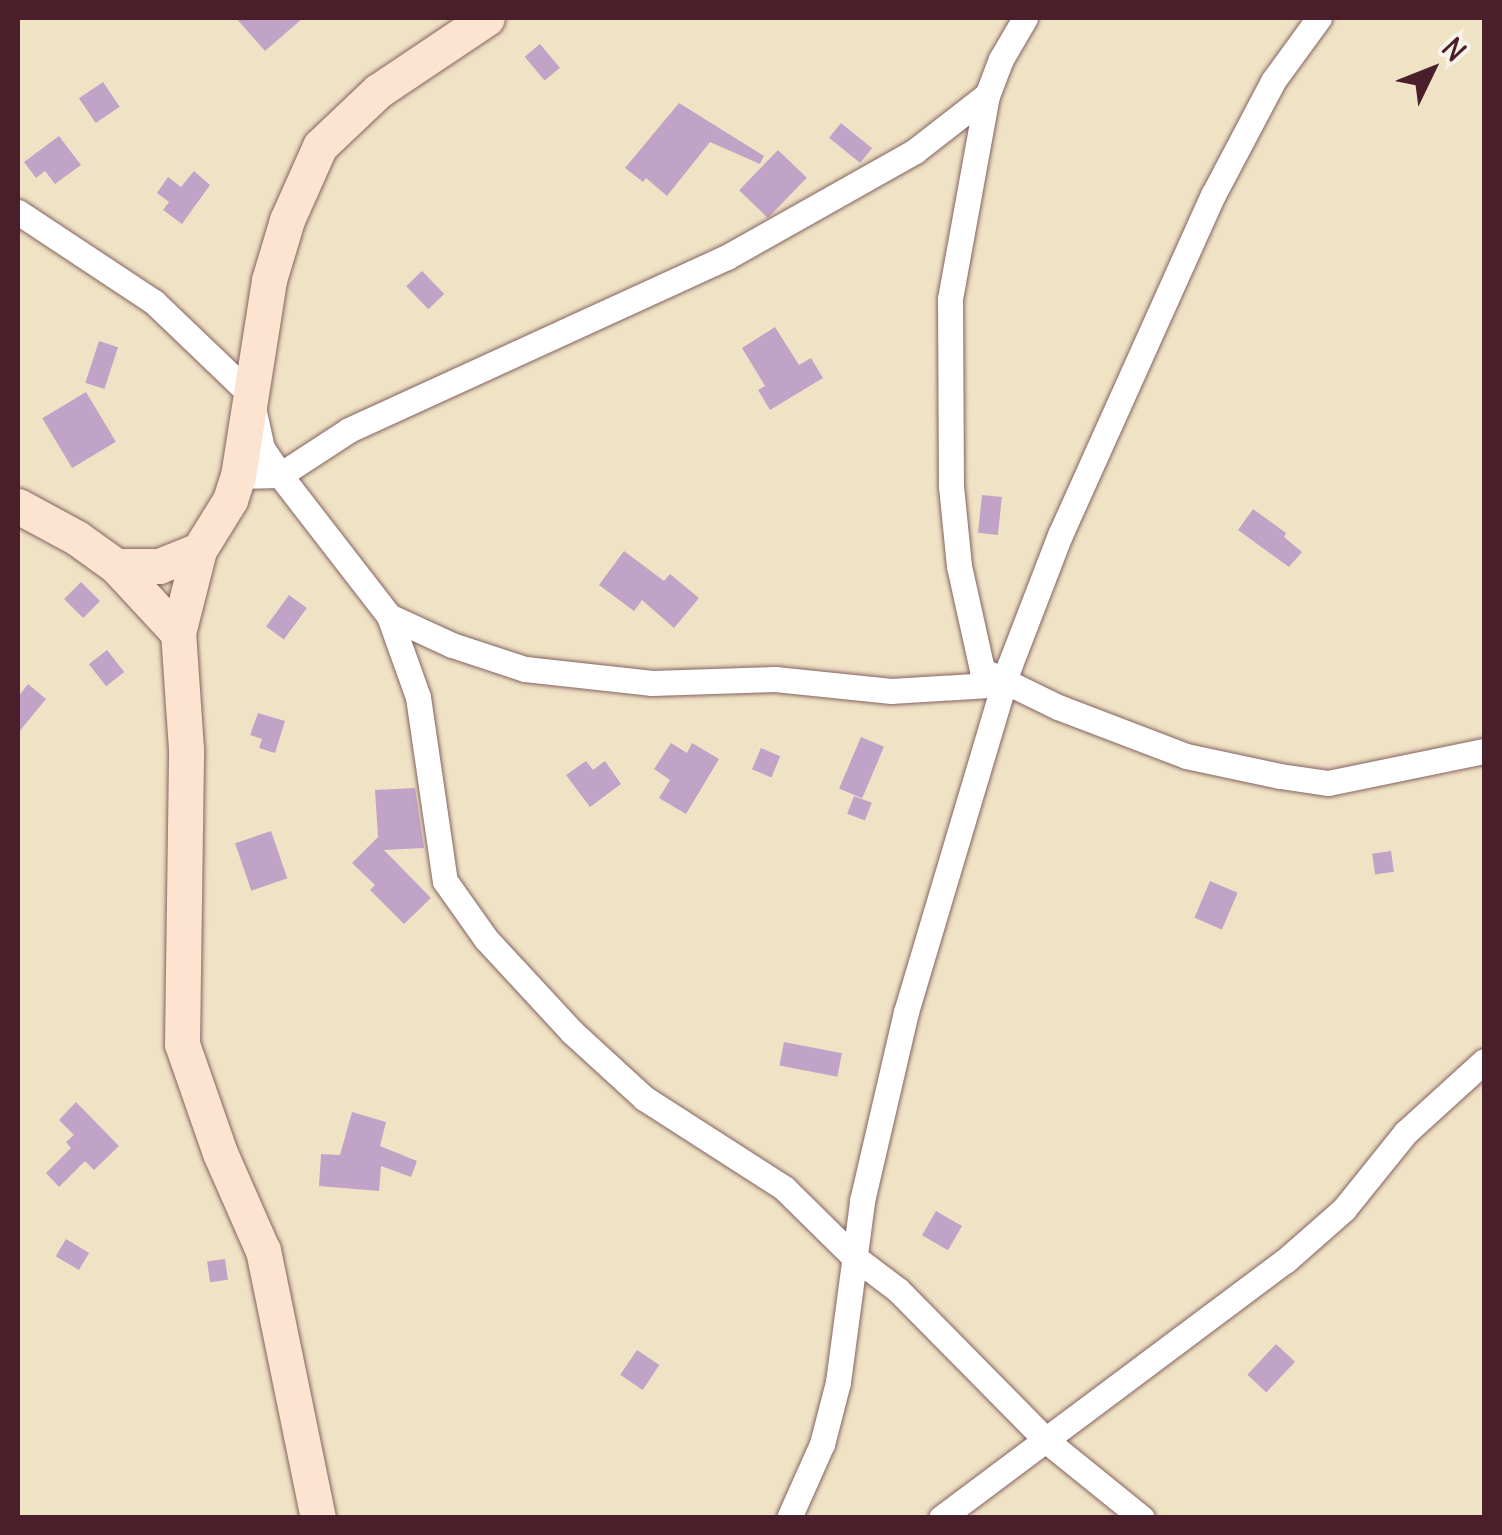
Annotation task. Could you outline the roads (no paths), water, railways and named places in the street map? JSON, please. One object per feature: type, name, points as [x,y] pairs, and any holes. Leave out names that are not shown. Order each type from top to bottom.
[{"type":"main road","points":[[318,1518],[263,1251],[220,1153],[182,1044],[186,750],[178,633],[199,550],[230,500],[238,476],[269,280],[287,220],[320,146],[378,90],[487,18]]},
{"type":"main road","points":[[18,506],[78,538],[116,566],[178,633]]},
{"type":"main road","points":[[116,566],[159,566],[199,550]]},
{"type":"street","points":[[1026,18],[1001,59],[987,94],[950,300],[951,486],[959,566],[982,670],[1005,684],[1186,756],[1328,783],[1484,751]]},
{"type":"street","points":[[789,1518],[822,1444],[838,1382],[876,1127],[906,1012],[1005,684],[1060,536],[1213,195],[1273,81],[1320,18]]},
{"type":"street","points":[[238,476],[280,475],[349,430],[726,257],[915,151],[987,94]]},
{"type":"street","points":[[18,212],[154,302],[250,394],[262,448],[388,616],[418,697],[445,881],[486,939],[572,1032],[644,1098],[784,1188],[854,1256],[898,1290],[1048,1442],[1142,1518]]},
{"type":"street","points":[[388,616],[452,645],[525,669],[652,683],[775,680],[892,691],[1005,684]]},
{"type":"street","points":[[941,1518],[1048,1442],[1285,1261],[1344,1208],[1406,1132],[1484,1062]]}]
